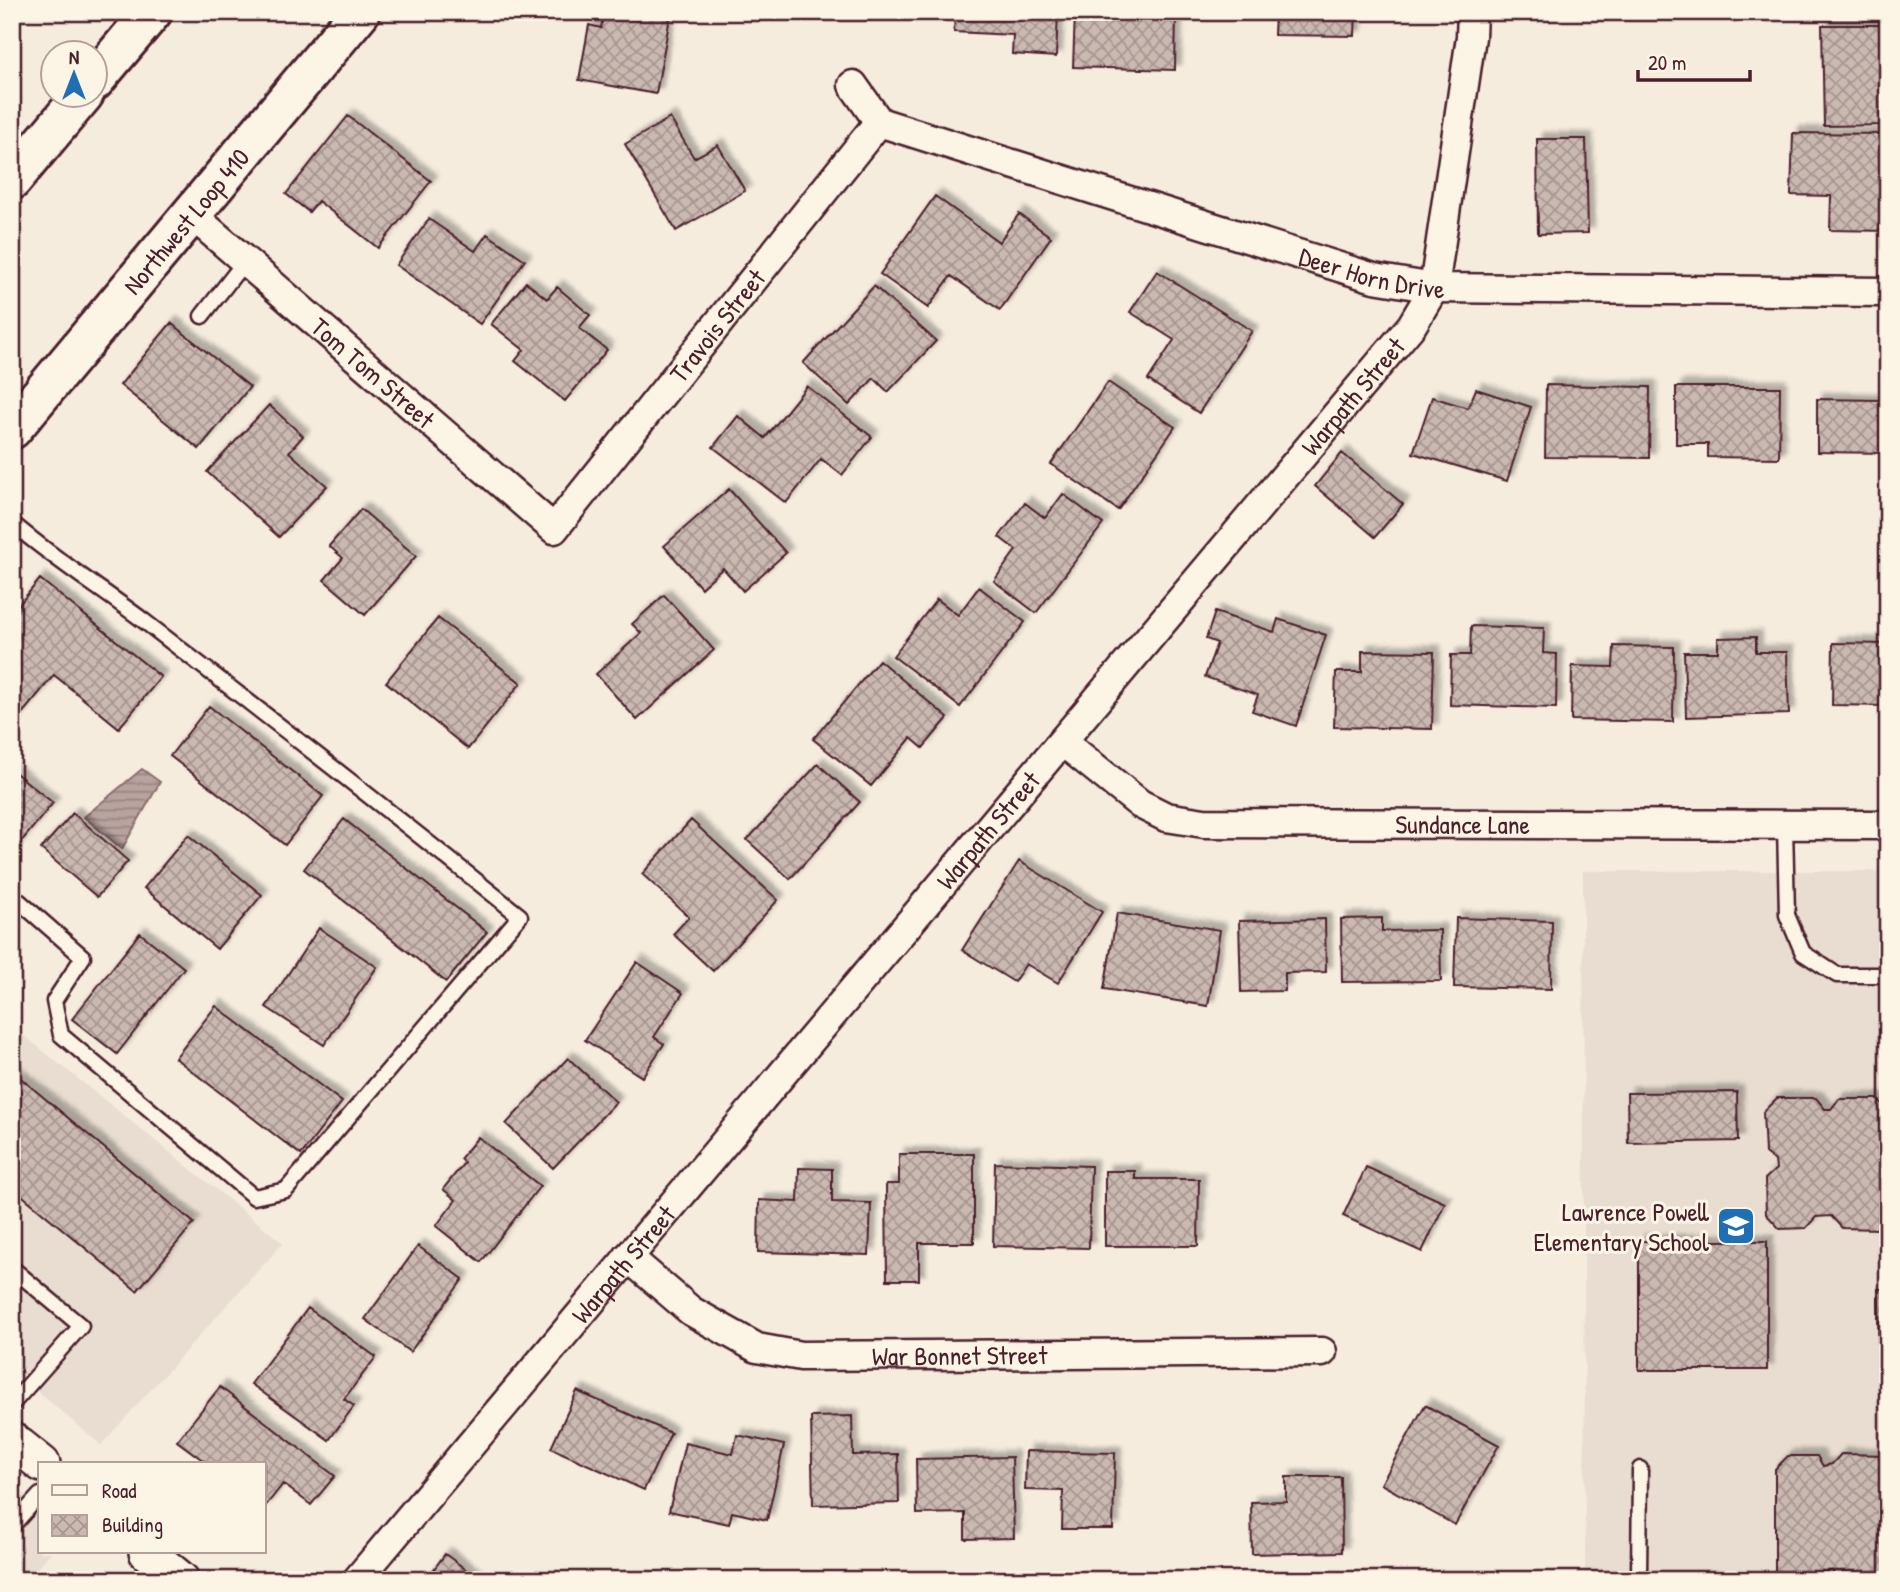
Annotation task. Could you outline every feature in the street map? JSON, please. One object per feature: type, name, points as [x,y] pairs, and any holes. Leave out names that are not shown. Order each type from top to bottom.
[{"type":"main road","points":[[108,64],[152,12]]},
{"type":"main road","name":"Northwest Loop 410","points":[[12,429],[360,12]]},
{"type":"main road","points":[[12,180],[71,108]]},
{"type":"street","name":"Warpath Street","points":[[357,1580],[1412,325],[1434,288],[1471,37],[1472,12]]},
{"type":"street","points":[[853,85],[879,122]]},
{"type":"street","name":"Deer Horn Drive","points":[[879,122],[1374,278],[1434,288],[1888,292]]},
{"type":"street","name":"Travois Street","points":[[554,529],[879,122]]},
{"type":"street","name":"Tom Tom Street","points":[[192,215],[554,529]]},
{"type":"street","name":"Sundance Lane","points":[[1063,742],[1140,804],[1166,817],[1203,823],[1888,825]]},
{"type":"street","name":"War Bonnet Street","points":[[628,1257],[691,1311],[757,1349],[801,1356],[1322,1352]]},
{"type":"street","points":[[12,1440],[40,1462]]},
{"type":"street","points":[[149,1554],[181,1580]]},
{"type":"lane","points":[[202,316],[245,261]]},
{"type":"lane","points":[[12,523],[57,561],[141,619],[351,779],[520,916],[286,1191],[254,1197],[61,1035],[54,1001],[83,957],[12,895]]},
{"type":"lane","points":[[1786,825],[1787,915],[1803,953],[1837,975],[1888,975]]},
{"type":"lane","points":[[12,1268],[81,1326],[12,1404]]},
{"type":"lane","points":[[1639,1580],[1640,1469]]},
{"type":"lane","points":[[12,1526],[38,1497]]},
{"type":"shaded area","points":[[142,769],[160,782],[122,849],[84,817]]},
{"type":"shaded area","name":"Lawrence Powell Elementary School","points":[[1583,871],[1888,871],[1888,1580],[1585,1580]]},
{"type":"shaded area","points":[[12,1026],[283,1243],[101,1445],[12,1370]]},
{"type":"shaded area","points":[[12,1484],[38,1504],[38,1554],[49,1554],[27,1580],[12,1580]]},
{"type":"building","points":[[604,12],[671,12],[656,94],[579,80],[589,25],[601,28]]},
{"type":"building","points":[[955,12],[1058,12],[1056,57],[1012,54],[1013,35],[954,32]]},
{"type":"building","points":[[1075,12],[1176,12],[1175,70],[1073,67]]},
{"type":"building","points":[[1275,12],[1356,12],[1355,36],[1274,35]]},
{"type":"building","points":[[1822,25],[1882,25],[1883,70],[1888,70],[1888,125],[1824,126]]},
{"type":"building","points":[[348,116],[431,181],[378,248],[318,201],[309,212],[286,194]]},
{"type":"building","points":[[670,118],[694,158],[718,145],[745,191],[676,231],[625,144]]},
{"type":"building","points":[[1793,133],[1888,134],[1888,231],[1830,230],[1831,196],[1791,195]]},
{"type":"building","points":[[1537,139],[1586,139],[1588,233],[1538,234]]},
{"type":"building","points":[[935,196],[999,242],[1019,214],[1051,237],[1000,310],[951,276],[928,308],[880,274]]},
{"type":"building","points":[[429,219],[475,251],[487,234],[525,260],[480,324],[396,265]]},
{"type":"building","points":[[1157,271],[1252,331],[1199,413],[1148,380],[1174,340],[1130,312]]},
{"type":"building","points":[[526,282],[547,299],[557,287],[590,315],[579,328],[607,350],[565,401],[515,361],[524,350],[491,324]]},
{"type":"building","points":[[874,286],[936,341],[888,392],[874,378],[849,405],[803,363]]},
{"type":"building","points":[[171,323],[250,387],[199,449],[120,385]]},
{"type":"building","points":[[1108,382],[1175,427],[1118,510],[1051,464]]},
{"type":"building","points":[[1881,383],[1888,383],[1888,453],[1817,452],[1817,399],[1881,400]]},
{"type":"building","points":[[1546,385],[1650,387],[1649,458],[1545,457]]},
{"type":"building","points":[[807,386],[872,437],[842,475],[821,459],[786,503],[713,447],[738,416],[765,438]]},
{"type":"building","points":[[1676,387],[1780,387],[1779,458],[1708,457],[1708,444],[1676,444]]},
{"type":"building","points":[[1476,389],[1531,407],[1507,481],[1413,453],[1432,397],[1468,408]]},
{"type":"building","points":[[269,405],[303,436],[289,452],[327,486],[279,537],[207,472]]},
{"type":"building","points":[[1342,453],[1403,504],[1375,537],[1315,486]]},
{"type":"building","points":[[729,489],[786,553],[743,591],[723,568],[701,588],[664,546]]},
{"type":"building","points":[[1063,494],[1103,524],[1036,613],[994,581],[1016,550],[999,537],[1025,503],[1045,518]]},
{"type":"building","points":[[361,509],[416,556],[365,615],[324,580],[343,558],[329,546]]},
{"type":"building","points":[[40,579],[161,677],[119,728],[54,675],[12,726],[12,613]]},
{"type":"building","points":[[979,587],[1025,622],[960,707],[893,656],[937,599],[958,615]]},
{"type":"building","points":[[664,595],[714,650],[637,720],[596,674],[641,633],[632,624]]},
{"type":"building","points":[[1215,612],[1274,632],[1278,619],[1326,635],[1296,726],[1252,711],[1258,695],[1205,677],[1217,643],[1206,639]]},
{"type":"building","points":[[438,618],[521,683],[468,749],[386,682]]},
{"type":"building","points":[[1471,626],[1544,628],[1543,653],[1557,654],[1556,708],[1450,705],[1451,655],[1470,655]]},
{"type":"building","points":[[1756,637],[1756,652],[1787,652],[1789,714],[1686,717],[1684,652],[1718,652],[1718,638]]},
{"type":"building","points":[[1833,643],[1888,644],[1888,706],[1832,705]]},
{"type":"building","points":[[1614,646],[1674,647],[1673,722],[1571,720],[1572,666],[1613,667]]},
{"type":"building","points":[[1362,651],[1434,652],[1432,729],[1334,727],[1336,672],[1362,672]]},
{"type":"building","points":[[879,660],[948,718],[923,748],[911,738],[871,786],[813,739]]},
{"type":"building","points":[[209,706],[323,796],[285,845],[170,756]]},
{"type":"building","points":[[818,764],[860,802],[790,879],[747,840]]},
{"type":"building","points":[[12,770],[53,803],[12,853]]},
{"type":"building","points":[[73,813],[128,861],[97,897],[41,849]]},
{"type":"building","points":[[344,819],[487,932],[446,982],[304,869]]},
{"type":"building","points":[[691,820],[778,900],[713,971],[673,934],[689,917],[642,874]]},
{"type":"building","points":[[188,835],[262,895],[217,949],[144,888]]},
{"type":"building","points":[[1019,861],[1102,912],[1058,983],[1026,964],[1014,982],[962,950]]},
{"type":"building","points":[[1117,913],[1220,930],[1208,1006],[1104,989]]},
{"type":"building","points":[[1382,918],[1382,931],[1440,930],[1441,981],[1342,982],[1341,919]]},
{"type":"building","points":[[1456,918],[1552,921],[1551,989],[1454,987]]},
{"type":"building","points":[[1325,919],[1326,972],[1285,973],[1285,991],[1241,992],[1239,921]]},
{"type":"building","points":[[319,928],[377,967],[324,1045],[266,1007]]},
{"type":"building","points":[[140,933],[184,968],[117,1054],[72,1019]]},
{"type":"building","points":[[637,962],[683,993],[654,1037],[664,1044],[642,1077],[585,1040]]},
{"type":"building","points":[[216,1006],[342,1102],[301,1155],[175,1058]]},
{"type":"building","points":[[568,1058],[616,1102],[553,1168],[506,1124]]},
{"type":"building","points":[[12,1071],[194,1223],[137,1291],[12,1187]]},
{"type":"building","points":[[1737,1092],[1738,1141],[1628,1143],[1627,1093]]},
{"type":"building","points":[[1777,1098],[1816,1098],[1825,1109],[1831,1109],[1839,1099],[1877,1099],[1888,1109],[1888,1219],[1878,1229],[1842,1228],[1831,1216],[1816,1217],[1806,1228],[1780,1229],[1766,1214],[1765,1179],[1776,1169],[1775,1161],[1765,1153],[1763,1112]]},
{"type":"building","points":[[478,1137],[540,1186],[481,1262],[436,1226],[456,1200],[443,1189],[464,1163],[460,1159]]},
{"type":"building","points":[[899,1154],[974,1154],[974,1243],[919,1243],[919,1280],[887,1280],[886,1184],[899,1184]]},
{"type":"building","points":[[995,1163],[1091,1166],[1089,1248],[993,1246]]},
{"type":"building","points":[[1366,1167],[1445,1203],[1422,1252],[1343,1216]]},
{"type":"building","points":[[799,1168],[832,1169],[832,1202],[871,1203],[869,1255],[758,1252],[759,1200],[798,1202]]},
{"type":"building","points":[[1105,1171],[1135,1171],[1135,1179],[1199,1179],[1198,1246],[1105,1246]]},
{"type":"building","points":[[1639,1241],[1767,1241],[1767,1370],[1639,1370]]},
{"type":"building","points":[[418,1246],[463,1279],[410,1352],[365,1319]]},
{"type":"building","points":[[1878,1289],[1888,1289],[1888,1388],[1879,1388]]},
{"type":"building","points":[[308,1308],[376,1357],[344,1399],[354,1406],[329,1440],[251,1384]]},
{"type":"building","points":[[220,1387],[335,1476],[311,1505],[283,1484],[266,1505],[266,1462],[205,1462],[177,1441]]},
{"type":"building","points":[[577,1391],[671,1433],[644,1490],[551,1448]]},
{"type":"building","points":[[1425,1405],[1499,1445],[1455,1525],[1381,1484]]},
{"type":"building","points":[[852,1416],[853,1455],[898,1454],[899,1503],[813,1505],[811,1417]]},
{"type":"building","points":[[737,1435],[784,1445],[767,1520],[732,1512],[729,1524],[669,1511],[685,1443],[733,1454]]},
{"type":"building","points":[[1026,1451],[1115,1453],[1113,1529],[1062,1529],[1063,1491],[1025,1490]]},
{"type":"building","points":[[1841,1454],[1888,1455],[1888,1579],[1840,1580],[1832,1571],[1824,1572],[1815,1580],[1775,1580],[1775,1469],[1788,1456],[1817,1456],[1823,1466],[1832,1464]]},
{"type":"building","points":[[1012,1457],[1014,1538],[965,1539],[965,1513],[917,1514],[916,1459]]},
{"type":"building","points":[[1286,1477],[1341,1477],[1342,1552],[1252,1554],[1251,1502],[1286,1501]]},
{"type":"building","points":[[445,1554],[480,1580],[426,1580]]},
{"type":"place","name":"Lawrence Powell Elementary School","points":[[1736,1226]]}]
